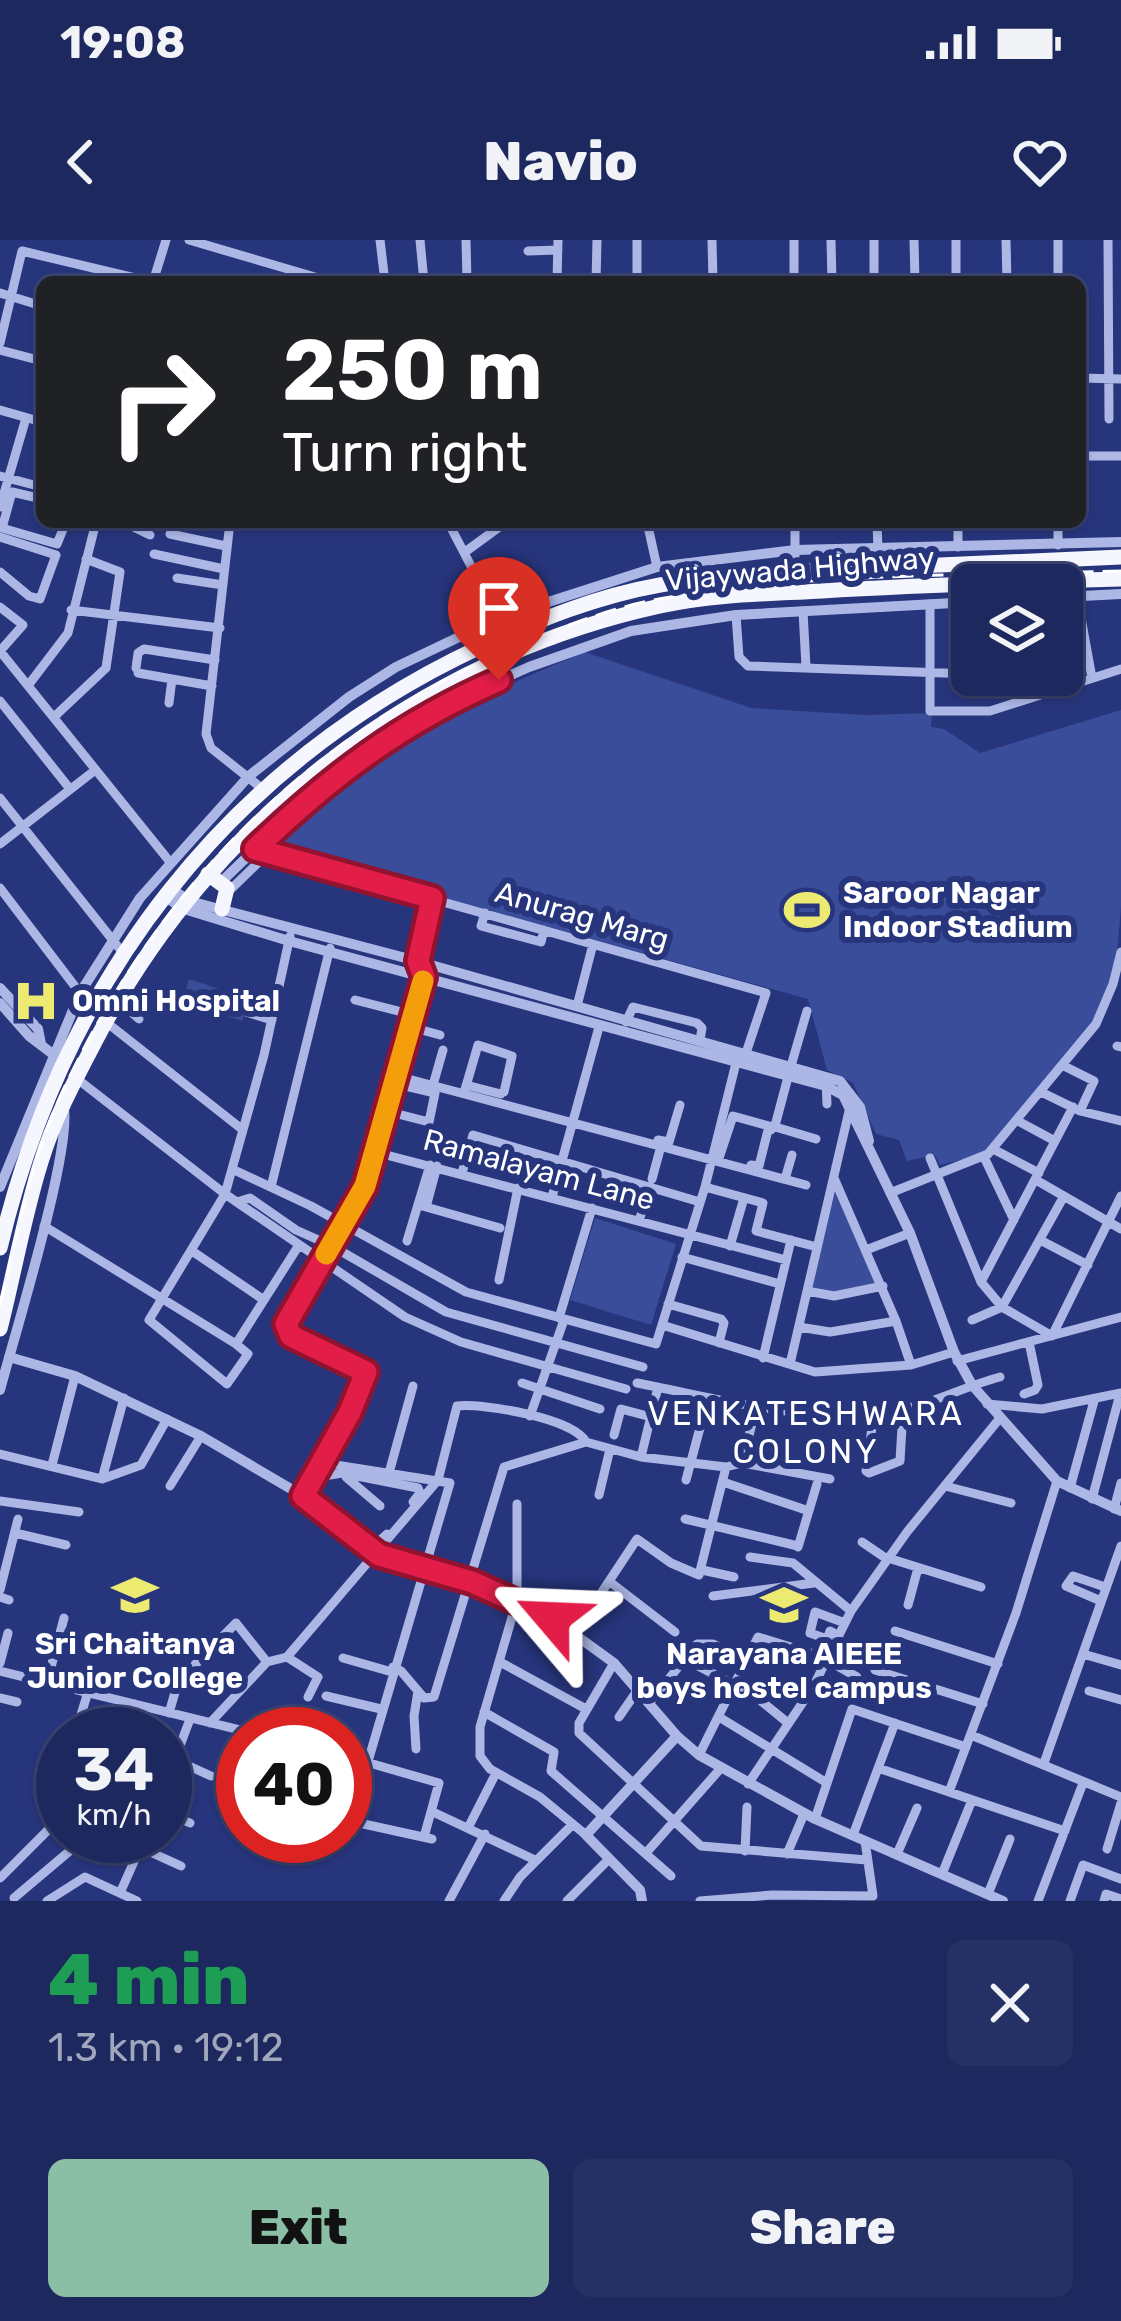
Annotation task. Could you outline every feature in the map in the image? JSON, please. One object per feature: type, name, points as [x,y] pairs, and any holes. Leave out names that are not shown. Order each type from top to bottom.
[{"type":"highway","name":"Vijaywada Highway","points":[[0,1248],[19,1172],[57,1058],[123,953],[167,892],[264,790],[316,745],[392,692],[506,635],[594,601],[661,584],[795,572],[1121,557]]},
{"type":"highway","points":[[1094,559],[1094,580]]},
{"type":"highway","name":"Vijaywada Highway","points":[[0,1329],[41,1161],[76,1078],[118,1000],[183,903],[219,883],[257,820],[328,761],[424,698],[514,652],[664,605],[784,593],[1121,579]]},
{"type":"highway","points":[[784,593],[795,612]]},
{"type":"highway","points":[[612,596],[620,616]]},
{"type":"highway","points":[[594,601],[602,621]]},
{"type":"highway","points":[[316,745],[328,761]]},
{"type":"highway","points":[[219,883],[223,909]]},
{"type":"street","points":[[57,257],[62,240]]},
{"type":"street","points":[[154,276],[166,240]]},
{"type":"street","points":[[189,240],[308,276]]},
{"type":"street","points":[[380,240],[385,276]]},
{"type":"street","points":[[421,240],[424,276]]},
{"type":"street","points":[[466,240],[467,276]]},
{"type":"street","points":[[596,276],[597,240]]},
{"type":"street","points":[[637,240],[637,276]]},
{"type":"street","points":[[712,240],[713,276]]},
{"type":"street","points":[[794,240],[794,276]]},
{"type":"street","points":[[831,240],[832,276]]},
{"type":"street","points":[[874,240],[874,276]]},
{"type":"street","points":[[914,240],[915,276]]},
{"type":"street","points":[[956,240],[956,276]]},
{"type":"street","points":[[1006,240],[1007,276]]},
{"type":"street","points":[[1058,240],[1058,276]]},
{"type":"street","points":[[1108,240],[1109,418]]},
{"type":"street","points":[[528,251],[558,245],[557,276]]},
{"type":"street","points":[[36,359],[0,346],[22,251],[129,276]]},
{"type":"street","points":[[267,276],[269,266]]},
{"type":"street","points":[[0,293],[36,304]]},
{"type":"street","points":[[1086,378],[1121,379]]},
{"type":"street","points":[[0,410],[36,420]]},
{"type":"street","points":[[0,507],[4,477],[26,418]]},
{"type":"street","points":[[1086,456],[1121,456]]},
{"type":"street","points":[[4,477],[36,496]]},
{"type":"street","points":[[36,487],[19,487],[11,494],[4,530],[57,544],[64,528]]},
{"type":"street","points":[[29,683],[68,633],[94,528]]},
{"type":"street","points":[[140,528],[150,535]]},
{"type":"street","points":[[229,528],[208,744],[264,790]]},
{"type":"street","points":[[451,528],[506,635]]},
{"type":"street","points":[[465,552],[498,528]]},
{"type":"street","points":[[648,528],[657,567]]},
{"type":"street","points":[[795,528],[795,572]]},
{"type":"street","points":[[877,528],[878,550]]},
{"type":"street","points":[[958,528],[958,547]]},
{"type":"street","points":[[1058,528],[1058,545]]},
{"type":"street","points":[[170,534],[226,546]]},
{"type":"street","points":[[0,537],[56,555],[40,599],[28,596],[0,572]]},
{"type":"street","points":[[0,1186],[57,1058],[80,993],[112,939],[170,862],[249,776],[382,676],[499,618],[657,567],[795,550],[1121,542]]},
{"type":"street","points":[[154,554],[224,569]]},
{"type":"street","points":[[54,717],[103,675],[115,616],[120,572],[86,559]]},
{"type":"street","points":[[177,578],[224,585]]},
{"type":"street","points":[[1083,596],[1121,594]]},
{"type":"street","points":[[219,883],[262,851],[322,785],[440,706],[529,667],[631,631],[736,615],[951,603]]},
{"type":"street","points":[[930,604],[930,711],[990,711],[1063,692],[1121,669]]},
{"type":"street","points":[[0,607],[23,625],[0,651],[170,862]]},
{"type":"street","points":[[71,610],[220,628]]},
{"type":"street","points":[[795,612],[806,667]]},
{"type":"street","points":[[736,615],[739,657],[744,665],[951,674]]},
{"type":"street","points":[[1083,640],[1097,680]]},
{"type":"street","points":[[212,686],[137,670],[138,653],[144,649],[215,660]]},
{"type":"street","points":[[169,703],[172,679]]},
{"type":"street","points":[[0,701],[70,790]]},
{"type":"street","points":[[0,844],[94,771]]},
{"type":"street","points":[[0,798],[123,953]]},
{"type":"street","name":"Anurag Marg","points":[[262,851],[766,993],[741,1058]]},
{"type":"street","points":[[0,888],[80,993]]},
{"type":"street","points":[[167,892],[183,903],[290,934],[328,952],[424,977],[577,1006],[625,1027],[647,1045],[741,1058],[840,1081],[854,1095],[866,1119],[869,1144]]},
{"type":"street","points":[[432,898],[418,961],[424,977],[365,1186],[287,1319],[288,1332],[366,1372],[314,1492],[379,1555],[517,1600],[574,1634],[614,1663],[699,1755],[810,1817],[1004,1901]]},
{"type":"street","points":[[183,903],[223,909],[242,920]]},
{"type":"street","points":[[485,913],[481,926],[543,947],[544,930]]},
{"type":"street","points":[[290,934],[332,938],[418,961],[599,1027],[700,1040],[741,1058]]},
{"type":"street","points":[[44,1226],[163,1299],[248,1354],[227,1384],[149,1320],[163,1299],[192,1251],[225,1194],[290,934]]},
{"type":"street","points":[[271,1187],[332,938]]},
{"type":"street","points":[[577,1006],[593,944]]},
{"type":"street","points":[[890,1193],[988,1153],[1096,1024],[1117,985],[1121,952]]},
{"type":"street","points":[[0,988],[38,1029],[41,1044]]},
{"type":"street","points":[[118,1000],[139,1018]]},
{"type":"street","points":[[355,1000],[414,1015]]},
{"type":"street","points":[[0,1003],[57,1058]]},
{"type":"street","points":[[776,1122],[807,1011]]},
{"type":"street","points":[[246,1012],[272,1020]]},
{"type":"street","points":[[106,1022],[243,1130]]},
{"type":"street","points":[[411,1027],[440,1035]]},
{"type":"street","points":[[552,1197],[599,1027]]},
{"type":"street","points":[[465,1089],[479,1045],[512,1057],[499,1095]]},
{"type":"street","points":[[391,1046],[404,1049]]},
{"type":"street","points":[[440,1085],[443,1050]]},
{"type":"street","points":[[716,1159],[741,1058]]},
{"type":"street","points":[[981,1282],[1055,1141],[1094,1081],[1064,1066]]},
{"type":"street","points":[[76,1078],[225,1194],[420,1324],[461,1342],[626,1390]]},
{"type":"street","points":[[380,1079],[412,1083],[436,1095],[427,1124],[389,1111],[397,1084],[412,1083],[440,1085],[499,1095],[573,1123],[670,1142],[680,1105]]},
{"type":"street","points":[[826,1081],[826,1104]]},
{"type":"street","points":[[826,1081],[843,1095],[869,1144],[910,1233],[956,1357],[972,1385],[1058,1481],[1118,1510],[1121,1484]]},
{"type":"street","points":[[1041,1092],[1077,1109],[1121,1121]]},
{"type":"street","points":[[0,1390],[44,1226],[65,1129],[63,1106]]},
{"type":"street","points":[[790,1364],[850,1107]]},
{"type":"street","points":[[370,1112],[385,1115]]},
{"type":"street","points":[[232,1169],[466,1292],[656,1344],[682,1257],[705,1187],[716,1159],[730,1116],[769,1126],[758,1167],[716,1159],[661,1146],[644,1138]]},
{"type":"street","points":[[1016,1120],[1055,1141]]},
{"type":"street","points":[[760,1172],[772,1126],[816,1138]]},
{"type":"street","points":[[461,1174],[473,1135],[700,1202]]},
{"type":"street","points":[[652,1179],[661,1146]]},
{"type":"street","name":"Ramalayam Lane","points":[[375,1152],[786,1261]]},
{"type":"street","points":[[988,1153],[1037,1176],[1116,1226]]},
{"type":"street","points":[[988,1153],[1014,1220]]},
{"type":"street","points":[[785,1179],[792,1155]]},
{"type":"street","points":[[931,1158],[981,1282],[1002,1307],[1052,1336]]},
{"type":"street","points":[[716,1159],[806,1185]]},
{"type":"street","points":[[407,1240],[434,1166]]},
{"type":"street","points":[[834,1178],[883,1286],[911,1365]]},
{"type":"street","points":[[705,1187],[763,1204],[750,1251]]},
{"type":"street","points":[[499,1280],[518,1188]]},
{"type":"street","points":[[640,1221],[648,1192]]},
{"type":"street","points":[[972,1320],[1002,1307],[1064,1196]]},
{"type":"street","points":[[1052,1336],[1088,1265],[1116,1226],[1121,1196]]},
{"type":"street","points":[[237,1202],[250,1198],[296,1230],[446,1312],[643,1367]]},
{"type":"street","points":[[730,1246],[744,1198]]},
{"type":"street","points":[[422,1206],[500,1228]]},
{"type":"street","points":[[530,1416],[556,1343],[585,1209]]},
{"type":"street","points":[[756,1231],[817,1247]]},
{"type":"street","points":[[866,1250],[910,1233]]},
{"type":"street","points":[[763,1358],[791,1240]]},
{"type":"street","points":[[1040,1240],[1088,1265]]},
{"type":"street","points":[[236,1345],[299,1246]]},
{"type":"street","points":[[192,1251],[264,1300]]},
{"type":"street","points":[[682,1257],[780,1284]]},
{"type":"street","points":[[807,1291],[834,1296],[883,1286]]},
{"type":"street","points":[[668,1304],[721,1319],[719,1343]]},
{"type":"street","points":[[662,1325],[763,1358],[835,1373],[956,1357],[1121,1316]]},
{"type":"street","points":[[799,1327],[830,1332],[896,1321]]},
{"type":"street","points":[[1024,1394],[1038,1385],[1029,1342]]},
{"type":"street","points":[[8,1357],[74,1376],[167,1419],[380,1543],[420,1492],[322,1470]]},
{"type":"street","points":[[52,1465],[74,1376]]},
{"type":"street","points":[[637,1383],[777,1412],[871,1413],[903,1409],[1000,1377]]},
{"type":"street","points":[[522,1383],[600,1409]]},
{"type":"street","points":[[389,1473],[413,1386]]},
{"type":"street","points":[[641,1457],[658,1387]]},
{"type":"street","points":[[987,1404],[1028,1410],[1121,1394],[1092,1499]]},
{"type":"street","points":[[102,1479],[124,1398]]},
{"type":"street","points":[[686,1480],[708,1398]]},
{"type":"street","points":[[1070,1488],[1094,1401]]},
{"type":"street","points":[[210,1723],[267,1662],[287,1657],[379,1555],[438,1480],[457,1406],[530,1416],[576,1429],[586,1442],[641,1457],[735,1464],[830,1479]]},
{"type":"street","points":[[574,1634],[637,1539],[699,1576],[756,1408]]},
{"type":"street","points":[[614,1435],[621,1409],[649,1418]]},
{"type":"street","points":[[871,1413],[869,1473],[900,1461],[903,1409]]},
{"type":"street","points":[[860,1476],[871,1413]]},
{"type":"street","points":[[748,1784],[828,1660],[850,1611],[1000,1418]]},
{"type":"street","points":[[0,1454],[102,1479],[141,1465],[167,1419]]},
{"type":"street","points":[[170,1486],[201,1436]]},
{"type":"street","points":[[343,1658],[401,1671],[424,1698],[434,1697],[504,1467],[586,1442]]},
{"type":"street","points":[[599,1495],[610,1450]]},
{"type":"street","points":[[322,1470],[389,1473],[450,1483],[372,1740]]},
{"type":"street","points":[[303,1496],[322,1470]]},
{"type":"street","points":[[342,1474],[380,1506]]},
{"type":"street","points":[[949,1792],[998,1664],[1058,1481]]},
{"type":"street","points":[[727,1483],[808,1511]]},
{"type":"street","points":[[794,1563],[817,1484]]},
{"type":"street","points":[[945,1486],[1011,1503]]},
{"type":"street","points":[[0,1501],[79,1511]]},
{"type":"street","points":[[517,1504],[517,1600],[484,1712],[480,1756],[496,1773],[541,1797],[586,1835],[640,1890],[640,1900]]},
{"type":"street","points":[[3,1596],[18,1519]]},
{"type":"street","points":[[685,1519],[798,1546]]},
{"type":"street","points":[[15,1533],[66,1545]]},
{"type":"street","points":[[862,1542],[888,1559],[981,1587]]},
{"type":"street","points":[[1043,1763],[1121,1546]]},
{"type":"street","points":[[749,1557],[794,1563],[850,1611]]},
{"type":"street","points":[[776,1582],[777,1561]]},
{"type":"street","points":[[908,1605],[918,1568]]},
{"type":"street","points":[[702,1570],[734,1577]]},
{"type":"street","points":[[1101,1601],[1066,1586],[1072,1576],[1106,1587]]},
{"type":"street","points":[[610,1582],[675,1632]]},
{"type":"street","points":[[713,1596],[814,1583]]},
{"type":"street","points":[[839,1636],[830,1631],[827,1639],[810,1634],[814,1613],[821,1611],[845,1623]]},
{"type":"street","points":[[47,1682],[64,1618]]},
{"type":"street","points":[[171,1707],[178,1682],[233,1620],[267,1662]]},
{"type":"street","points":[[895,1631],[998,1664]]},
{"type":"street","points":[[8,1633],[0,1667],[146,1707]]},
{"type":"street","points":[[699,1755],[754,1641],[762,1636],[828,1660],[857,1677]]},
{"type":"street","points":[[650,1702],[702,1643],[746,1660]]},
{"type":"street","points":[[1082,1654],[1121,1665]]},
{"type":"street","points":[[287,1657],[318,1677],[308,1697]]},
{"type":"street","points":[[685,1659],[735,1684],[788,1724]]},
{"type":"street","points":[[500,1662],[586,1708]]},
{"type":"street","points":[[614,1663],[578,1723],[582,1736],[706,1848],[867,1860]]},
{"type":"street","points":[[875,1670],[983,1704]]},
{"type":"street","points":[[1071,1686],[1121,1700]]},
{"type":"street","points":[[619,1717],[639,1688]]},
{"type":"street","points":[[416,1750],[413,1716],[418,1691]]},
{"type":"street","points":[[83,1707],[88,1692]]},
{"type":"street","points":[[326,1696],[381,1709]]},
{"type":"street","points":[[0,1698],[17,1702]]},
{"type":"street","points":[[787,1854],[827,1783],[852,1709],[1043,1763],[1121,1800],[1107,1850]]},
{"type":"street","points":[[484,1712],[554,1752],[551,1771],[670,1876]]},
{"type":"street","points":[[719,1717],[827,1783]]},
{"type":"street","points":[[192,1719],[216,1724]]},
{"type":"street","points":[[700,1901],[874,1898],[859,1838],[895,1723]]},
{"type":"street","points":[[586,1835],[677,1736]]},
{"type":"street","points":[[372,1762],[435,1778],[440,1788],[428,1838],[372,1826]]},
{"type":"street","points":[[192,1767],[212,1776]]},
{"type":"street","points":[[646,1853],[721,1768]]},
{"type":"street","points":[[878,1768],[1065,1831]]},
{"type":"street","points":[[469,1826],[496,1773]]},
{"type":"street","points":[[1038,1901],[1083,1783]]},
{"type":"street","points":[[942,1874],[972,1800]]},
{"type":"street","points":[[745,1851],[746,1807]]},
{"type":"street","points":[[897,1854],[917,1808]]},
{"type":"street","points":[[433,1812],[535,1861]]},
{"type":"street","points":[[504,1901],[535,1861],[573,1824]]},
{"type":"street","points":[[454,1899],[485,1834]]},
{"type":"street","points":[[988,1894],[1010,1839]]},
{"type":"street","points":[[36,1843],[0,1880],[16,1900],[57,1863]]},
{"type":"street","points":[[567,1901],[610,1859]]},
{"type":"street","points":[[120,1893],[133,1863]]},
{"type":"street","points":[[174,1863],[181,1866]]},
{"type":"street","points":[[1070,1901],[1083,1865],[1121,1879]]},
{"type":"street","points":[[47,1901],[85,1876],[137,1901]]},
{"type":"street","points":[[1104,1901],[1106,1894],[1121,1899]]},
{"type":"shaded area","name":"Saroor Nagar Indoor Stadium","points":[[585,652],[751,708],[866,715],[932,713],[931,727],[944,729],[980,753],[1121,710],[1121,907],[1116,966],[1094,1023],[990,1148],[940,1165],[935,1155],[907,1161],[899,1140],[876,1134],[853,1083],[827,1070],[808,999],[265,848],[339,786],[415,734]]},
{"type":"shaded area","points":[[189,979],[248,1005],[242,1021],[183,1000]]},
{"type":"shaded area","points":[[835,1193],[839,1193],[877,1283],[835,1292],[812,1287]]},
{"type":"shaded area","points":[[595,1218],[676,1244],[651,1325],[570,1300]]},
{"type":"railway","points":[[0,1306],[45,1135],[106,1008],[149,941],[250,822],[371,724],[439,683],[513,648],[603,613],[659,599],[831,580],[1121,571]]},
{"type":"slow traffic","points":[[326,1254],[365,1186],[423,981]]},
{"type":"place","name":"Saroor Nagar Indoor Stadium","points":[[807,910]]},
{"type":"place","name":"Omni Hospital","points":[[36,1001]]},
{"type":"place","name":"Sri Chaitanya Junior College","points":[[135,1595]]},
{"type":"place","name":"Narayana AIEEE boys hostel campus","points":[[784,1605]]},
{"type":"district","name":"VENKATESHWARA COLONY","points":[[806,1432]]},
{"type":"route","points":[[499,680],[440,706],[373,748],[322,785],[255,849],[432,898],[418,961],[424,977],[365,1186],[287,1319],[291,1336],[366,1372],[350,1412],[303,1496],[379,1555],[472,1582],[552,1618]]}]
